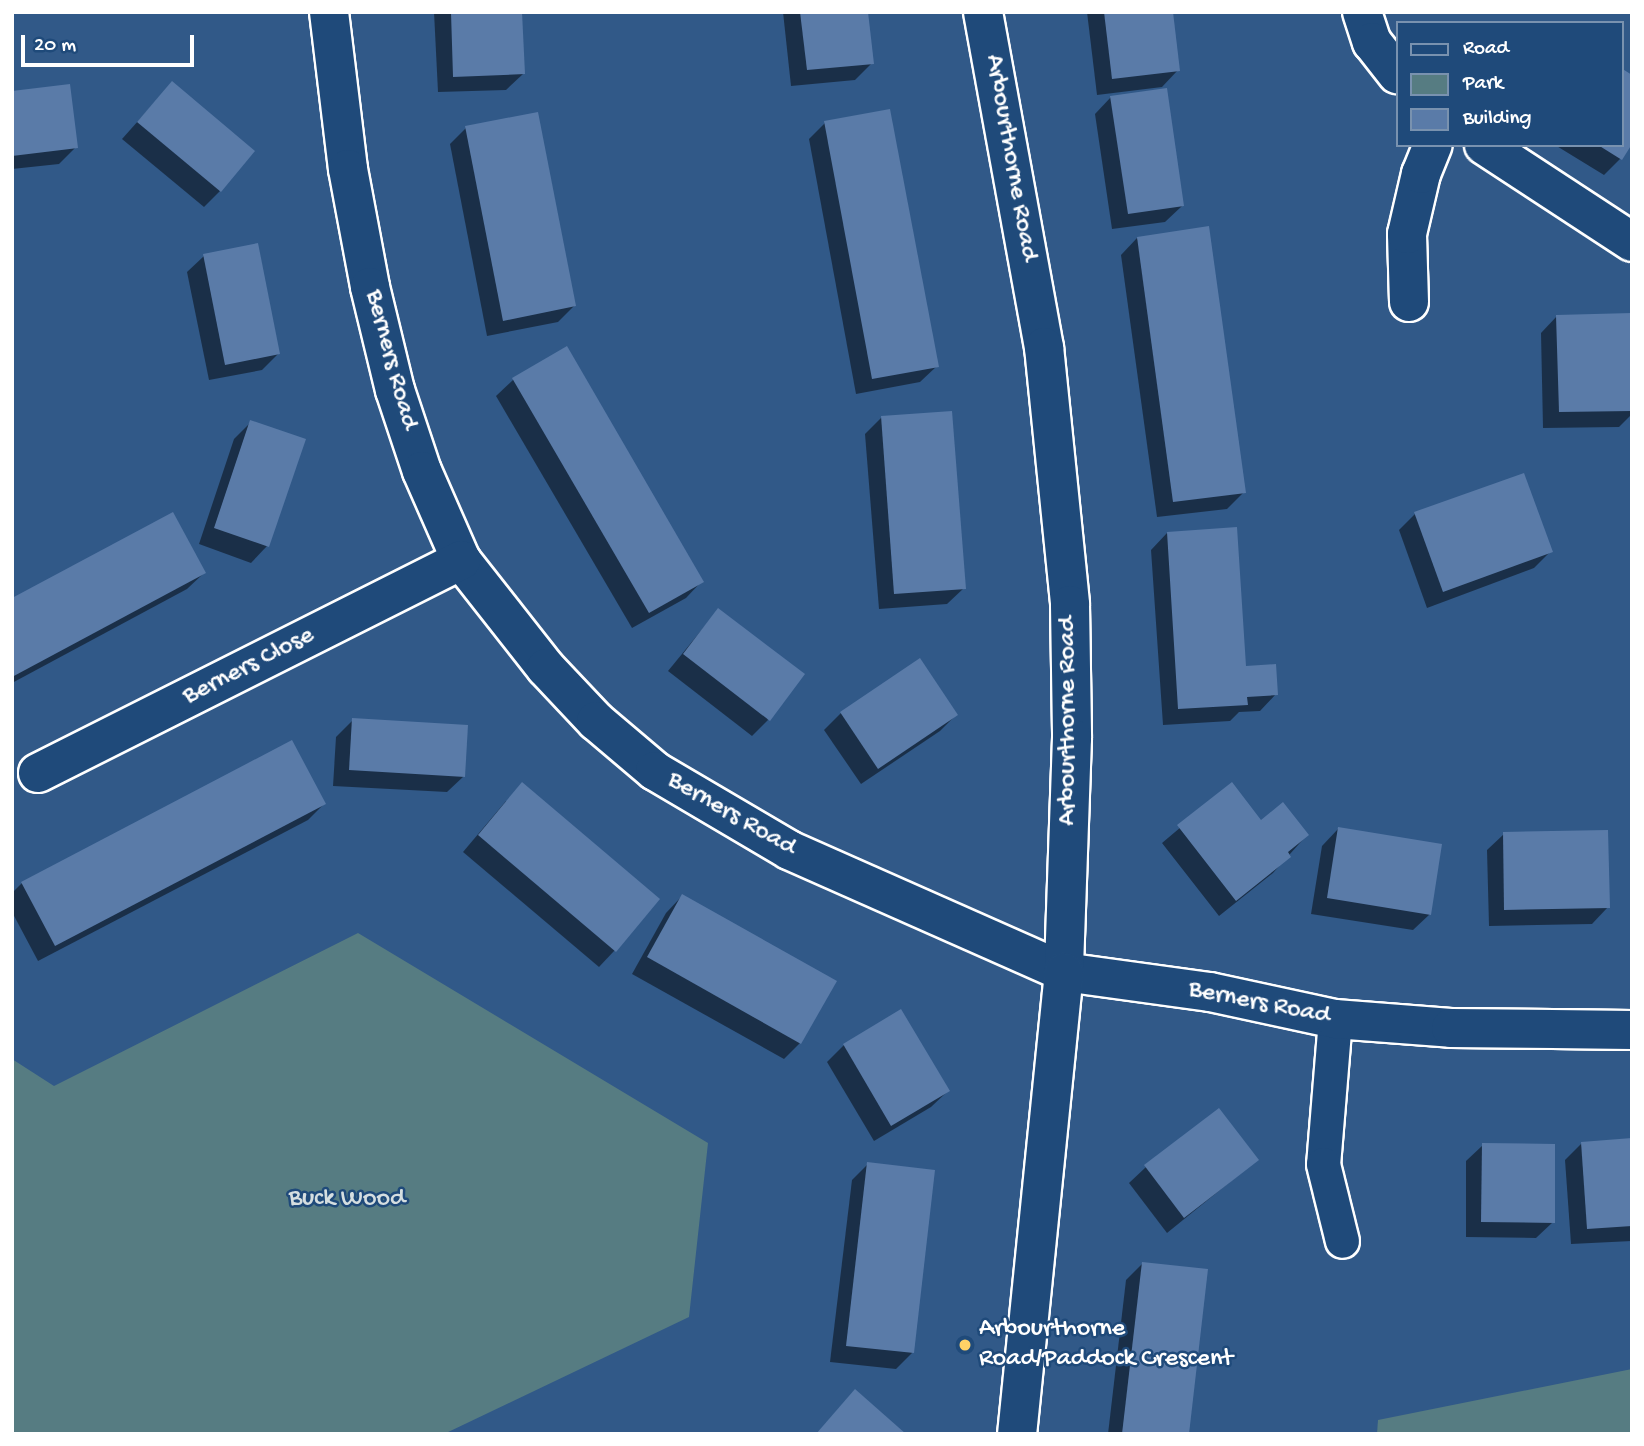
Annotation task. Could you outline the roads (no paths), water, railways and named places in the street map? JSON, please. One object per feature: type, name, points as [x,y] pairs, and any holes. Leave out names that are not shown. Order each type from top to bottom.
[{"type":"street","name":"Berners Road","points":[[329,12],[348,169],[370,287],[403,413],[461,560],[546,668],[596,721],[655,771],[720,814],[789,850],[1064,972],[1210,992],[1335,1019],[1451,1028],[1632,1030]]},
{"type":"street","name":"Arbourthorne Road","points":[[983,12],[1044,347],[1060,481],[1070,605],[1072,738],[1064,972],[1017,1434]]},
{"type":"street","points":[[1362,12],[1372,42],[1396,73]]},
{"type":"street","points":[[1409,302],[1407,234],[1421,174],[1432,147]]},
{"type":"street","points":[[1487,147],[1632,243]]},
{"type":"street","name":"Berners Close","points":[[38,774],[461,560]]},
{"type":"lane","points":[[1335,1019],[1323,1164],[1342,1241]]},
{"type":"place","name":"Arbourthorne Road/Paddock Crescent","points":[[965,1345]]},
{"type":"park label","name":"Buck Wood","points":[[347,1200]]}]
